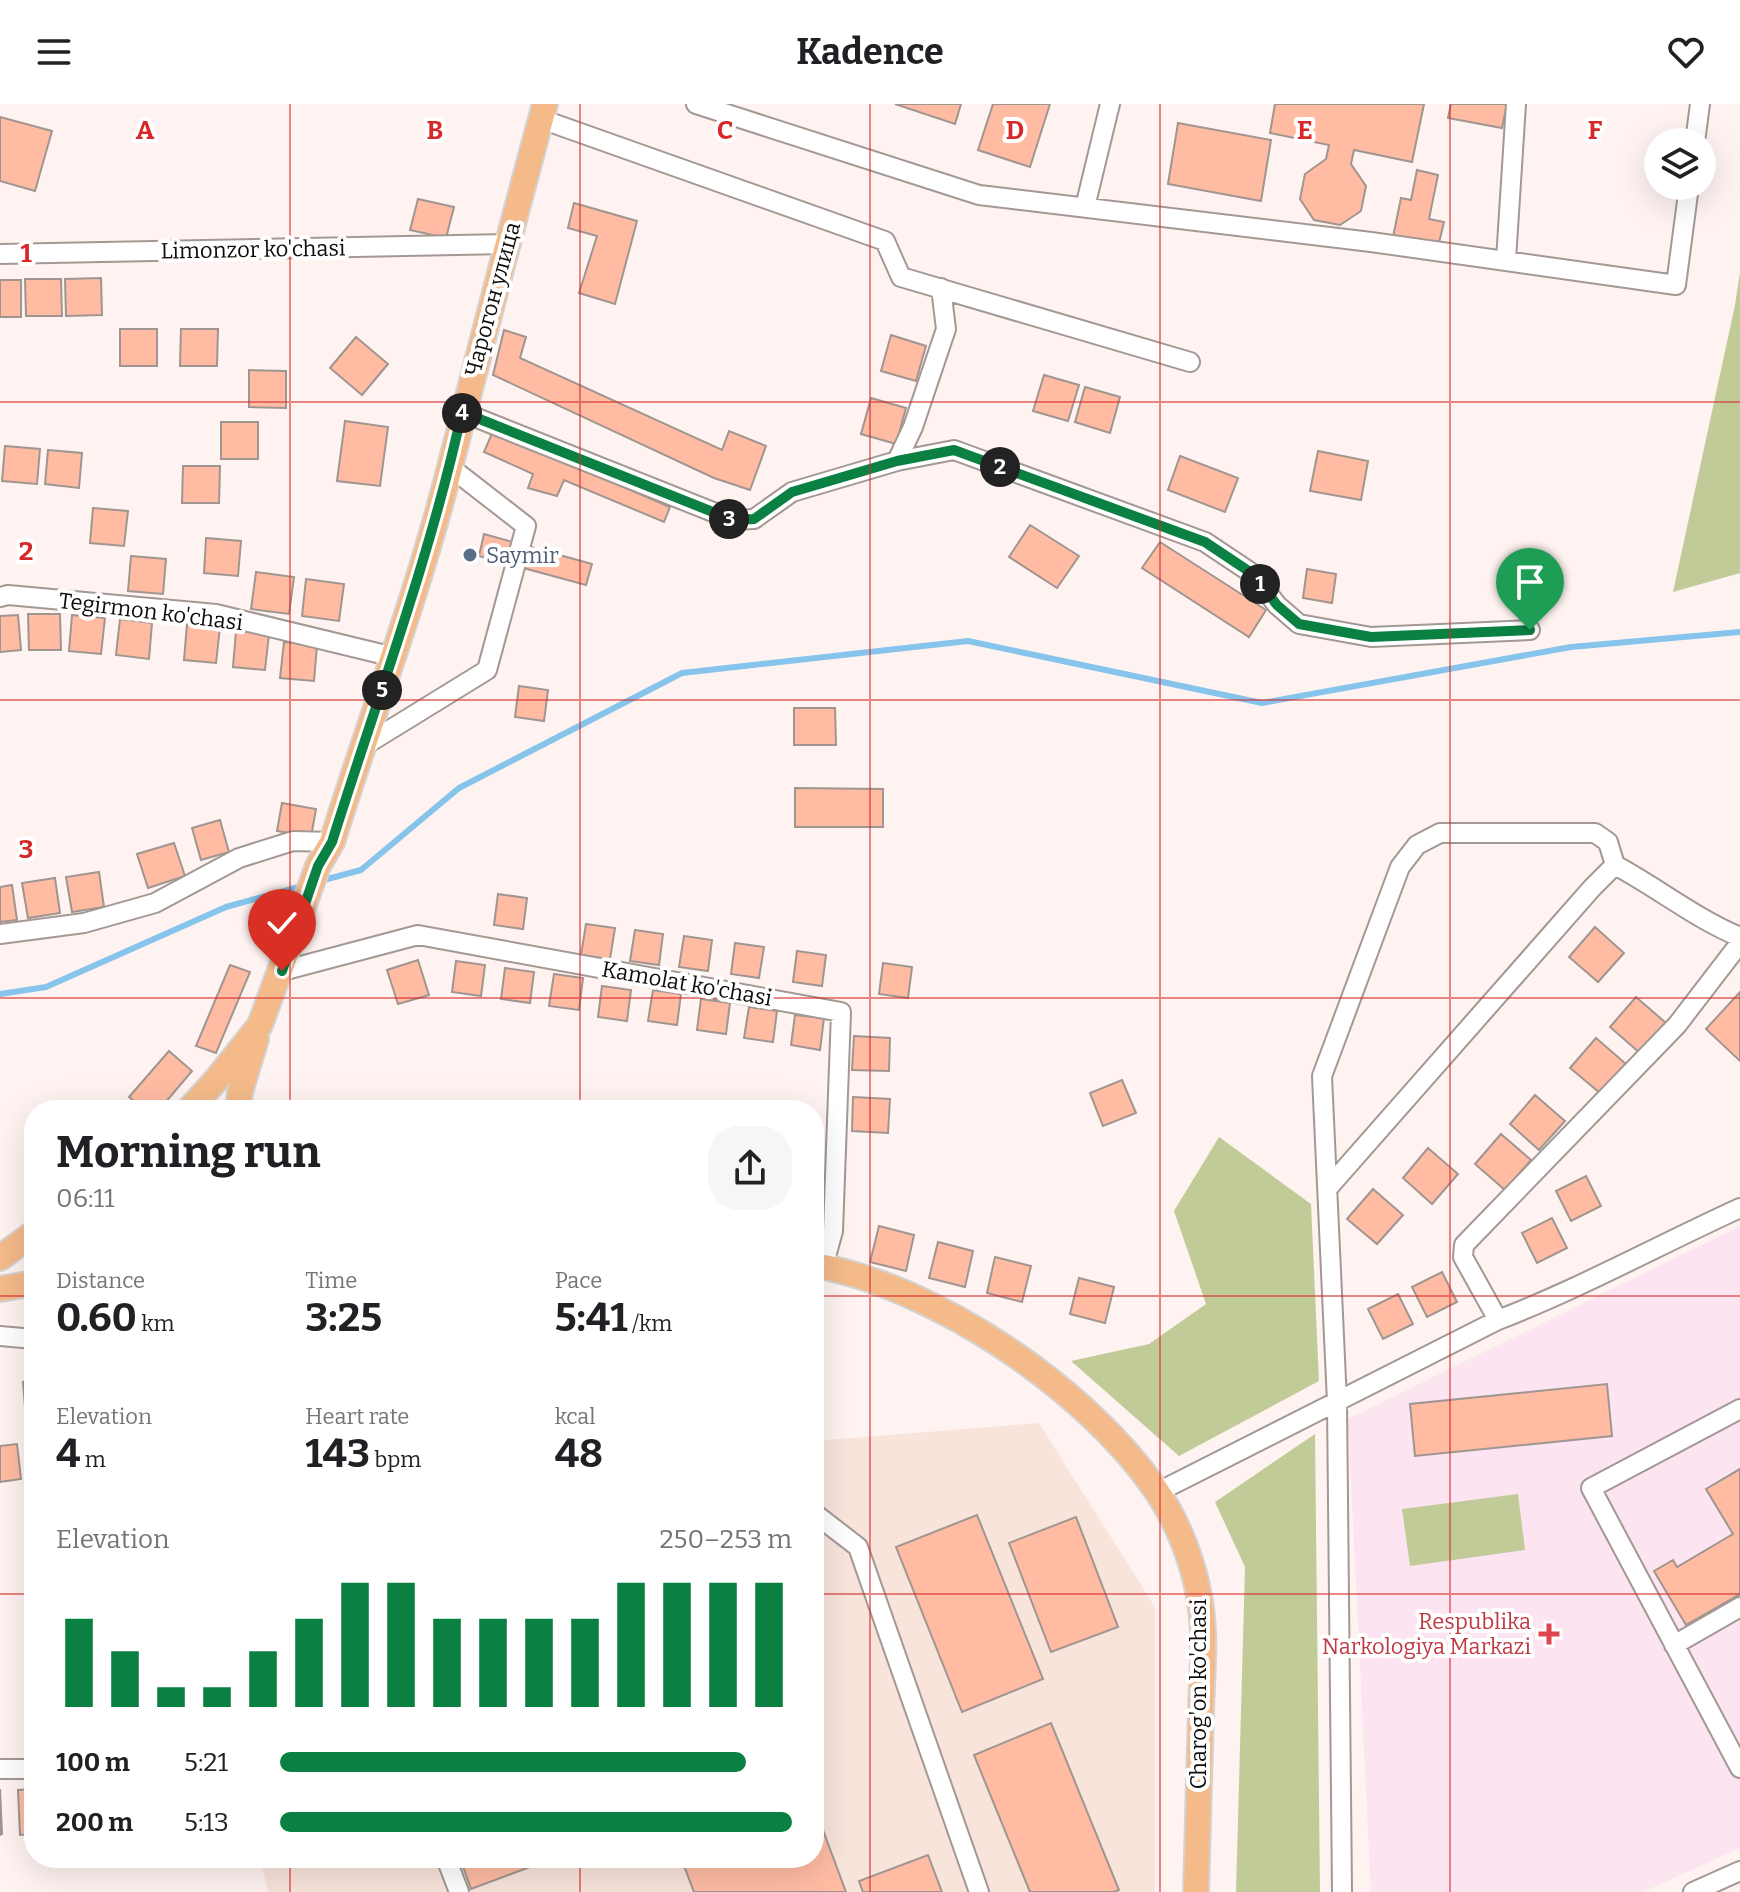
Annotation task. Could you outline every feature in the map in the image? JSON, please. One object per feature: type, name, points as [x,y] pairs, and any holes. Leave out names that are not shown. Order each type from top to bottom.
[{"type":"main road","name":"Чарогон улица","points":[[198,1100],[260,1025],[318,866],[332,842],[394,657],[450,467],[543,112]]},
{"type":"main road","points":[[239,1100],[260,1025]]},
{"type":"main road","points":[[0,1258],[24,1240]]},
{"type":"main road","name":"Charog'on ko'chasi","points":[[824,1268],[872,1281],[917,1299],[1004,1348],[1089,1412],[1126,1450],[1158,1492],[1185,1547],[1201,1605],[1203,1649],[1196,1892]]},
{"type":"main road","points":[[0,1289],[24,1285]]},
{"type":"street","points":[[696,104],[979,195],[1506,260],[1676,285],[1687,200]]},
{"type":"street","points":[[1085,207],[1110,104]]},
{"type":"street","points":[[1506,260],[1516,104]]},
{"type":"street","points":[[1697,128],[1700,104]]},
{"type":"street","points":[[543,112],[885,241],[901,277],[1190,362]]},
{"type":"street","name":"Limonzor ko'chasi","points":[[0,254],[507,244]]},
{"type":"street","points":[[897,461],[913,427],[946,329],[941,288]]},
{"type":"street","points":[[462,412],[733,520],[754,519],[792,492],[897,461],[954,450],[1205,542],[1253,574],[1277,605],[1299,624],[1371,637],[1530,630]]},
{"type":"street","points":[[362,747],[487,670],[526,526],[450,467]]},
{"type":"street","name":"Tegirmon ko'chasi","points":[[0,597],[8,595],[216,614],[394,657]]},
{"type":"street","points":[[1342,1892],[1337,1402],[1322,1076],[1400,867],[1417,845],[1440,833],[1595,833],[1608,842],[1615,865],[1647,882],[1715,927],[1740,937]]},
{"type":"street","points":[[0,934],[84,923],[155,903],[239,858],[293,841],[332,842]]},
{"type":"street","points":[[1328,1188],[1615,865]]},
{"type":"street","name":"Kamolat ko'chasi","points":[[282,971],[418,935],[841,1012],[833,1231],[824,1252]]},
{"type":"street","points":[[1498,1320],[1463,1257],[1464,1245],[1677,1025],[1740,943]]},
{"type":"street","points":[[1158,1492],[1498,1320],[1553,1299],[1740,1208]]},
{"type":"street","points":[[0,1336],[24,1338]]},
{"type":"street","points":[[1740,1409],[1591,1488],[1674,1645],[1736,1746],[1740,1768]]},
{"type":"street","points":[[824,1521],[858,1547],[979,1892]]},
{"type":"street","points":[[1674,1645],[1740,1607]]},
{"type":"street","points":[[0,1769],[24,1769]]},
{"type":"street","points":[[450,1868],[459,1892]]},
{"type":"street","points":[[1693,1892],[1740,1871]]},
{"type":"shaded area","name":"Respublika Narkologiya Markazi","points":[[1740,1226],[1740,1848],[1643,1892],[1371,1892],[1348,1419]]},
{"type":"shaded area","points":[[1039,1423],[1155,1607],[1155,1892],[268,1892],[262,1868],[824,1868],[824,1440]]},
{"type":"green space","points":[[1740,272],[1740,573],[1673,592],[1735,305]]},
{"type":"green space","points":[[1219,1137],[1311,1204],[1319,1381],[1179,1456],[1071,1361],[1149,1344],[1206,1304],[1174,1211]]},
{"type":"green space","points":[[1315,1434],[1320,1892],[1236,1892],[1245,1567],[1215,1502]]},
{"type":"green space","points":[[1518,1494],[1525,1550],[1410,1566],[1402,1509]]},
{"type":"building","points":[[895,104],[961,104],[955,124]]},
{"type":"building","points":[[993,104],[1050,104],[1030,167],[978,150]]},
{"type":"building","points":[[1275,104],[1424,104],[1412,162],[1354,150],[1351,164],[1366,186],[1361,211],[1340,225],[1314,220],[1300,199],[1305,174],[1326,159],[1329,145],[1270,133]]},
{"type":"building","points":[[1451,104],[1507,104],[1502,128],[1448,118]]},
{"type":"building","points":[[0,117],[52,131],[35,191],[0,181]]},
{"type":"building","points":[[1178,123],[1271,140],[1261,201],[1168,184]]},
{"type":"building","points":[[1417,170],[1438,175],[1429,219],[1444,222],[1438,247],[1393,237],[1401,198],[1411,200]]},
{"type":"building","points":[[418,199],[454,207],[446,238],[410,230]]},
{"type":"building","points":[[574,203],[637,221],[615,304],[579,293],[597,236],[568,228]]},
{"type":"building","points":[[101,278],[102,315],[66,316],[65,279]]},
{"type":"building","points":[[25,279],[61,279],[62,316],[26,316]]},
{"type":"building","points":[[0,280],[21,280],[21,317],[0,317]]},
{"type":"building","points":[[120,329],[157,329],[157,366],[120,366]]},
{"type":"building","points":[[181,329],[218,329],[217,366],[180,366]]},
{"type":"building","points":[[504,330],[526,337],[520,358],[722,450],[729,431],[766,446],[750,490],[714,478],[493,375]]},
{"type":"building","points":[[891,335],[926,346],[916,381],[881,371]]},
{"type":"building","points":[[356,337],[388,364],[362,395],[330,368]]},
{"type":"building","points":[[249,370],[286,371],[286,408],[249,407]]},
{"type":"building","points":[[1044,375],[1079,385],[1068,421],[1033,411]]},
{"type":"building","points":[[1085,387],[1120,397],[1110,433],[1075,422]]},
{"type":"building","points":[[871,398],[906,408],[896,444],[861,434]]},
{"type":"building","points":[[345,421],[388,427],[380,486],[337,481]]},
{"type":"building","points":[[221,422],[258,422],[258,459],[221,459]]},
{"type":"building","points":[[493,431],[670,507],[664,522],[564,480],[557,496],[528,488],[533,474],[484,452]]},
{"type":"building","points":[[5,446],[40,449],[37,484],[2,481]]},
{"type":"building","points":[[48,450],[82,453],[79,488],[45,484]]},
{"type":"building","points":[[1318,451],[1368,461],[1361,500],[1310,491]]},
{"type":"building","points":[[1180,456],[1238,478],[1225,512],[1168,490]]},
{"type":"building","points":[[183,466],[220,466],[219,503],[182,503]]},
{"type":"building","points":[[93,508],[128,511],[124,546],[90,543]]},
{"type":"building","points":[[1030,525],[1079,556],[1057,588],[1009,557]]},
{"type":"building","points":[[484,534],[592,564],[586,585],[479,556]]},
{"type":"building","points":[[206,538],[241,541],[238,576],[204,573]]},
{"type":"building","points":[[1160,542],[1266,610],[1249,637],[1142,568]]},
{"type":"building","points":[[131,556],[166,559],[163,594],[128,591]]},
{"type":"building","points":[[1307,569],[1336,574],[1332,603],[1303,598]]},
{"type":"building","points":[[256,572],[294,577],[289,614],[251,609]]},
{"type":"building","points":[[306,579],[344,584],[339,621],[302,616]]},
{"type":"building","points":[[28,614],[60,614],[61,650],[29,650]]},
{"type":"building","points":[[18,615],[21,650],[0,652],[0,616]]},
{"type":"building","points":[[72,615],[105,618],[101,654],[69,651]]},
{"type":"building","points":[[120,619],[152,623],[149,659],[116,655]]},
{"type":"building","points":[[187,624],[220,627],[216,663],[184,660]]},
{"type":"building","points":[[236,631],[269,634],[265,670],[233,667]]},
{"type":"building","points":[[284,642],[317,645],[314,681],[280,678]]},
{"type":"building","points":[[519,686],[548,690],[544,721],[515,717]]},
{"type":"building","points":[[794,708],[835,708],[836,745],[794,745]]},
{"type":"building","points":[[795,788],[883,789],[883,827],[795,827]]},
{"type":"building","points":[[282,803],[316,809],[311,837],[277,831]]},
{"type":"building","points":[[220,820],[229,852],[201,860],[192,828]]},
{"type":"building","points":[[174,843],[185,876],[148,888],[137,854]]},
{"type":"building","points":[[99,872],[104,907],[72,912],[66,877]]},
{"type":"building","points":[[55,878],[60,913],[28,918],[22,883]]},
{"type":"building","points":[[12,885],[17,920],[0,922],[0,887]]},
{"type":"building","points":[[498,894],[527,898],[523,929],[494,925]]},
{"type":"building","points":[[586,924],[615,928],[610,959],[581,955]]},
{"type":"building","points":[[1595,927],[1624,953],[1598,982],[1569,957]]},
{"type":"building","points":[[635,930],[663,934],[659,965],[630,961]]},
{"type":"building","points":[[684,936],[712,940],[708,971],[679,967]]},
{"type":"building","points":[[735,943],[764,947],[759,978],[731,974]]},
{"type":"building","points":[[797,951],[826,955],[822,986],[793,982]]},
{"type":"building","points":[[418,960],[429,995],[398,1004],[387,970]]},
{"type":"building","points":[[456,961],[485,965],[481,996],[452,992]]},
{"type":"building","points":[[883,963],[912,967],[908,998],[879,994]]},
{"type":"building","points":[[230,965],[250,972],[216,1053],[196,1046]]},
{"type":"building","points":[[505,968],[534,972],[530,1003],[501,999]]},
{"type":"building","points":[[554,974],[583,978],[579,1010],[549,1006]]},
{"type":"building","points":[[602,986],[631,990],[627,1021],[598,1017]]},
{"type":"building","points":[[653,990],[681,994],[677,1025],[648,1021]]},
{"type":"building","points":[[1740,992],[1740,1061],[1706,1029]]},
{"type":"building","points":[[1636,997],[1666,1023],[1640,1053],[1610,1027]]},
{"type":"building","points":[[701,999],[730,1003],[726,1034],[697,1030]]},
{"type":"building","points":[[749,1007],[777,1011],[773,1042],[744,1038]]},
{"type":"building","points":[[795,1015],[824,1018],[820,1050],[791,1045]]},
{"type":"building","points":[[854,1036],[890,1038],[889,1071],[852,1070]]},
{"type":"building","points":[[1596,1038],[1626,1064],[1600,1093],[1570,1068]]},
{"type":"building","points":[[169,1051],[192,1071],[167,1100],[132,1100],[129,1097]]},
{"type":"building","points":[[1122,1080],[1136,1113],[1103,1126],[1090,1093]]},
{"type":"building","points":[[1535,1095],[1565,1121],[1539,1150],[1510,1124]]},
{"type":"building","points":[[853,1097],[890,1099],[888,1133],[852,1131]]},
{"type":"building","points":[[1501,1134],[1531,1160],[1505,1190],[1475,1164]]},
{"type":"building","points":[[1428,1148],[1458,1174],[1432,1204],[1403,1178]]},
{"type":"building","points":[[1586,1176],[1601,1206],[1571,1221],[1556,1191]]},
{"type":"building","points":[[1373,1189],[1403,1215],[1377,1244],[1347,1219]]},
{"type":"building","points":[[1552,1218],[1567,1248],[1537,1263],[1522,1233]]},
{"type":"building","points":[[879,1226],[914,1235],[906,1271],[870,1262]]},
{"type":"building","points":[[938,1242],[973,1251],[965,1287],[929,1278]]},
{"type":"building","points":[[995,1257],[1031,1266],[1022,1302],[987,1293]]},
{"type":"building","points":[[1442,1272],[1457,1302],[1427,1317],[1412,1287]]},
{"type":"building","points":[[1079,1278],[1114,1287],[1105,1323],[1070,1314]]},
{"type":"building","points":[[1398,1294],[1413,1324],[1383,1339],[1368,1309]]},
{"type":"building","points":[[1607,1384],[1612,1436],[1415,1456],[1410,1404]]},
{"type":"building","points":[[17,1444],[21,1479],[0,1482],[0,1446]]},
{"type":"building","points":[[1740,1469],[1740,1594],[1686,1625],[1654,1571],[1673,1560],[1677,1567],[1733,1534],[1706,1489]]},
{"type":"building","points":[[977,1515],[1043,1679],[962,1712],[896,1547]]},
{"type":"building","points":[[1076,1517],[1118,1627],[1051,1652],[1009,1543]]},
{"type":"building","points":[[1051,1723],[1119,1890],[1114,1892],[1030,1892],[974,1755]]},
{"type":"building","points":[[0,1789],[2,1834],[0,1835]]},
{"type":"building","points":[[18,1790],[24,1790],[24,1835],[20,1835]]},
{"type":"building","points":[[824,1833],[846,1892],[694,1892],[685,1868],[824,1868]]},
{"type":"building","points":[[928,1855],[942,1892],[863,1892],[859,1881]]},
{"type":"building","points":[[464,1868],[527,1868],[471,1889]]},
{"type":"waterway","points":[[320,881],[361,870],[459,788],[682,673],[968,641],[1262,703],[1571,647],[1740,632]]},
{"type":"waterway","points":[[0,994],[46,987],[226,907],[302,886]]},
{"type":"place","name":"Saymir","points":[[470,555]]},
{"type":"place","name":"Respublika Narkologiya Markazi","points":[[1549,1634]]},
{"type":"route","points":[[282,971],[318,866],[332,842],[394,657],[450,467],[462,412],[733,520],[754,519],[792,492],[897,461],[954,450],[1152,520],[1205,542],[1253,574],[1277,605],[1299,624],[1371,637],[1530,630]]}]
